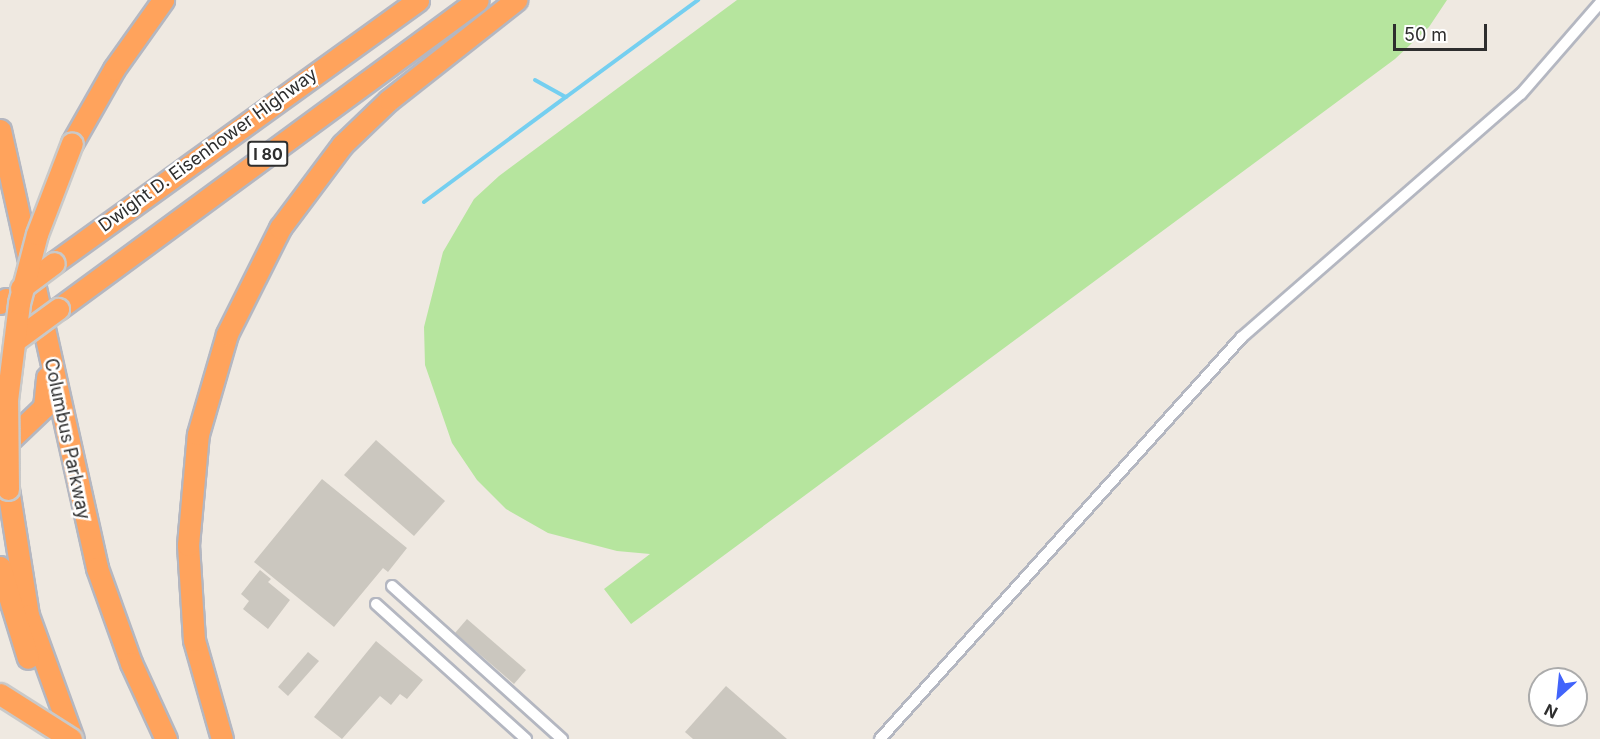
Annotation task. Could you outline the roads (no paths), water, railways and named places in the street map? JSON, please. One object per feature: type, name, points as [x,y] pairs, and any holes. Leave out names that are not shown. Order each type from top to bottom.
[{"type":"highway","points":[[71,739],[28,615],[8,489],[8,392],[19,303],[37,234],[72,143],[114,69],[163,0]]},
{"type":"highway","name":"Dwight D. Eisenhower Highway","points":[[3,301],[418,0]]},
{"type":"highway","name":"I 80","points":[[0,352],[478,0]]},
{"type":"highway","points":[[222,739],[194,640],[188,545],[198,434],[227,334],[275,235],[342,145],[389,100],[516,0]]},
{"type":"highway","name":"Columbus Parkway","points":[[0,130],[41,327],[97,568],[128,655],[166,739]]},
{"type":"highway","points":[[0,450],[34,420],[46,401],[41,327]]},
{"type":"highway","points":[[0,357],[17,339]]},
{"type":"highway","points":[[0,567],[23,647],[71,739]]},
{"type":"highway","points":[[0,694],[71,739]]},
{"type":"street","points":[[880,739],[1241,338],[1521,94],[1600,3]]},
{"type":"street","points":[[392,586],[562,739]]},
{"type":"street","points":[[376,604],[526,739]]},
{"type":"waterway","points":[[535,80],[566,97],[698,0]]},
{"type":"waterway","points":[[424,202],[566,97]]}]
